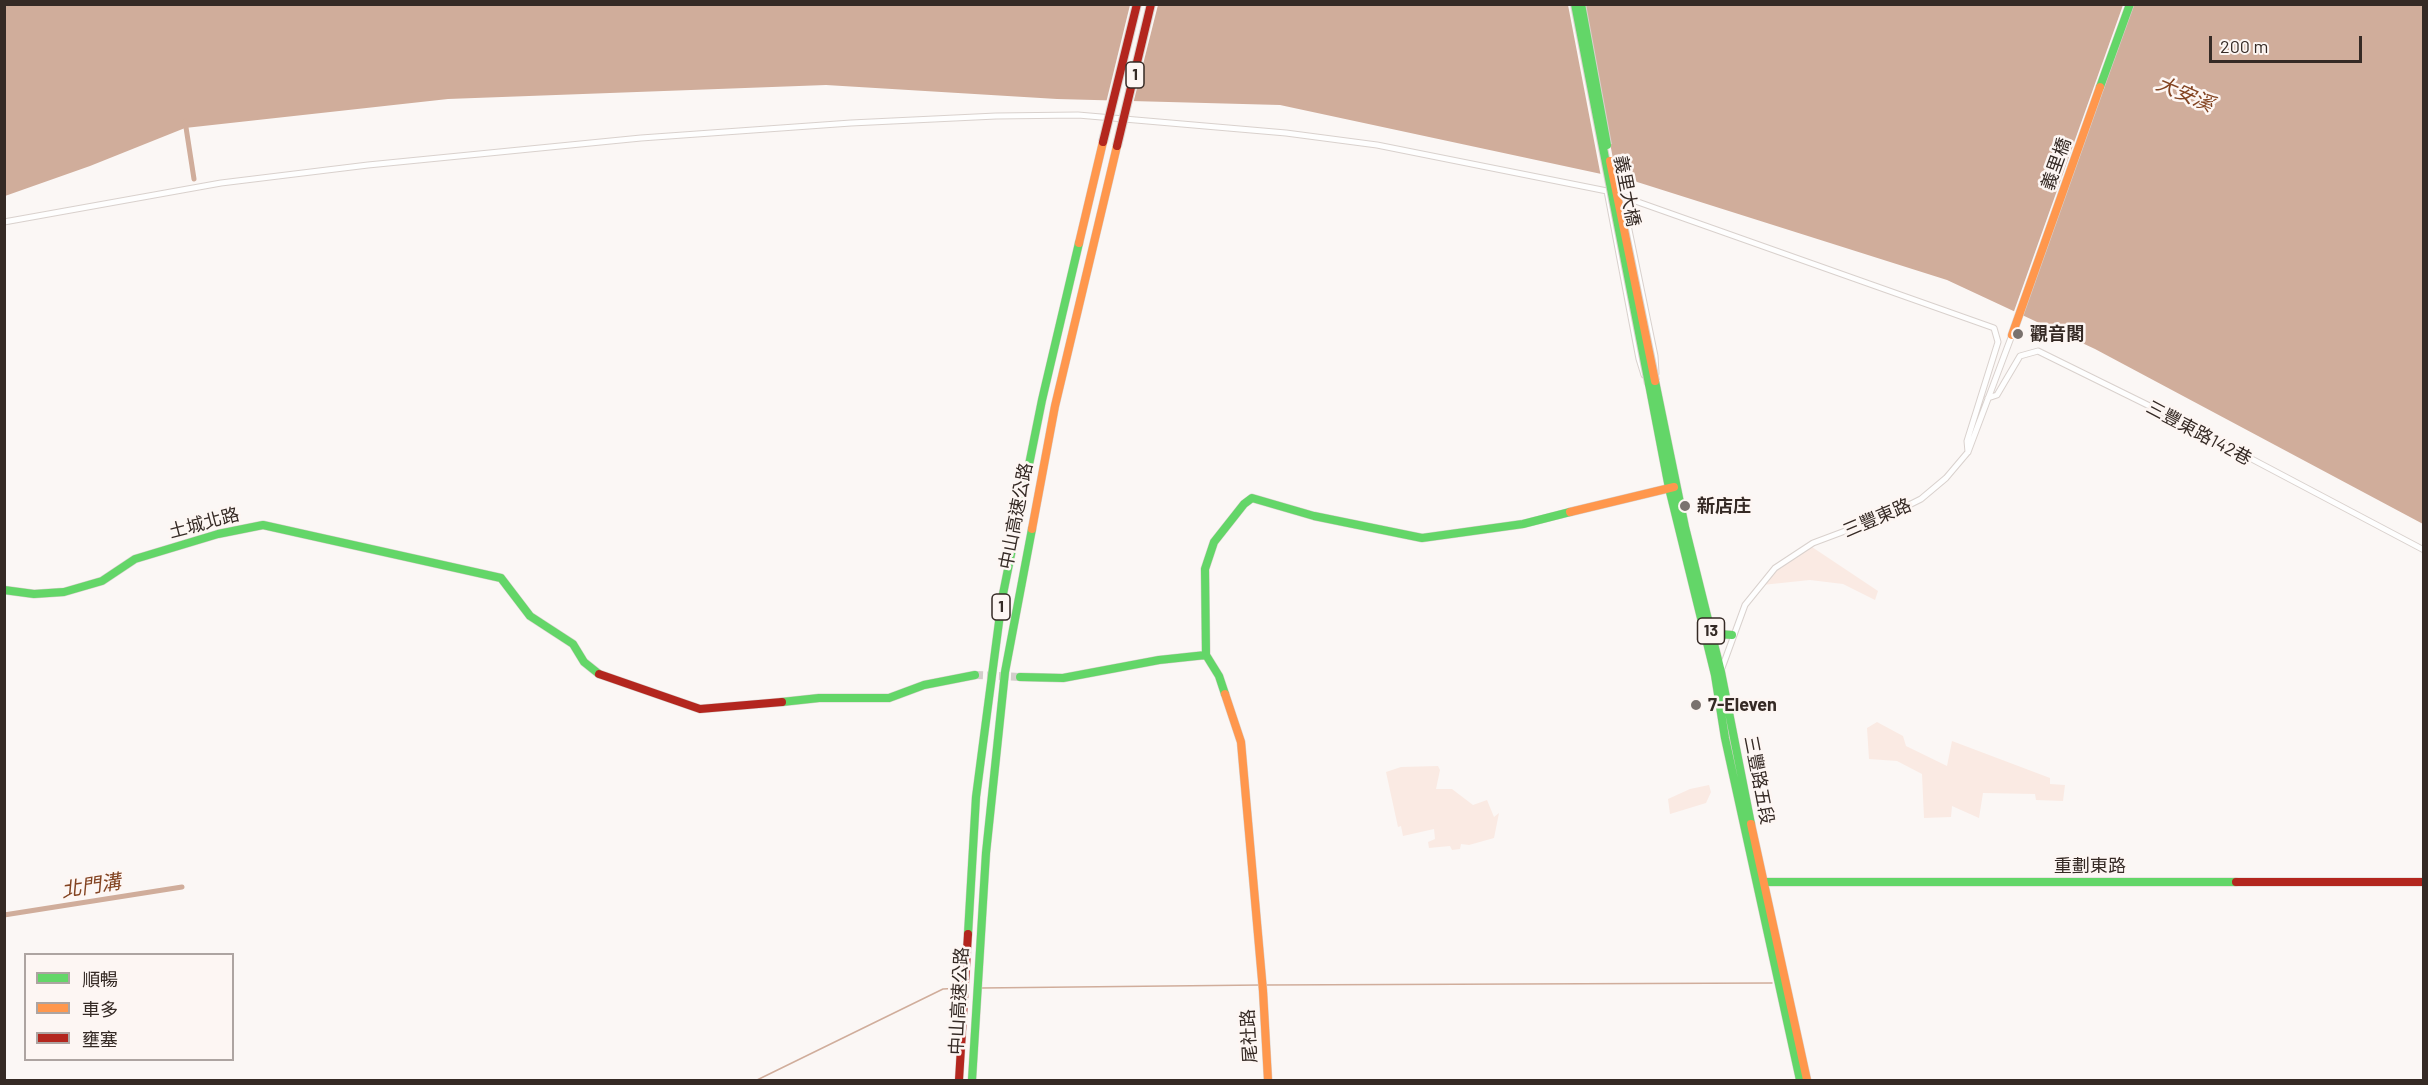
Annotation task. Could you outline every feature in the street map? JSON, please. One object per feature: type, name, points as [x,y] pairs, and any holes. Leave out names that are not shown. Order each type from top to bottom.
[{"type":"main road","name":"中山高速公路","points":[[959,1080],[976,797],[1002,599],[1042,400],[1137,4]]},
{"type":"main road","name":"中山高速公路","points":[[972,1080],[986,853],[1005,672],[1055,406],[1151,4]]},
{"type":"main road","name":"義里大橋","points":[[1575,4],[1652,382]]},
{"type":"main road","name":"義里大橋","points":[[1581,4],[1652,382]]},
{"type":"main road","name":"義里橋","points":[[2012,334],[2130,4]]},
{"type":"main road","name":"三豐路五段","points":[[1652,382],[1673,487],[1718,673]]},
{"type":"main road","name":"三豐路五段","points":[[1673,487],[1711,629],[1759,882],[1800,1080]]},
{"type":"main road","points":[[1020,677],[1063,678],[1147,662],[1206,655],[1205,569],[1208,556],[1214,542],[1244,504],[1252,498],[1314,516],[1422,538],[1523,524],[1673,487]]},
{"type":"main road","name":"土城北路","points":[[4,590],[34,594],[64,592],[102,581],[135,559],[218,534],[263,525],[503,579],[530,616],[573,644],[584,662],[601,676],[700,709],[710,710],[819,698],[889,698],[924,685],[975,675]]},
{"type":"main road","points":[[1711,629],[1723,635],[1732,635]]},
{"type":"main road","name":"尾社路","points":[[1206,655],[1223,684],[1242,742],[1263,991],[1268,1080]]},
{"type":"main road","name":"三豐路五段","points":[[1759,882],[1807,1080]]},
{"type":"main road","name":"重劃東路","points":[[1759,882],[2424,882]]},
{"type":"street","points":[[4,222],[221,183],[368,165],[641,138],[996,116],[1078,115],[1287,133],[1377,145],[1607,191],[1994,328],[1998,342],[1967,441],[1968,452]]},
{"type":"street","points":[[1607,191],[1639,359],[1652,382]]},
{"type":"street","points":[[1622,196],[1655,356],[1652,382]]},
{"type":"street","name":"三豐東路","points":[[1718,673],[1744,605],[1760,583],[1789,557],[1813,543],[1893,513],[1921,499],[1946,478],[1968,452],[2012,334]]},
{"type":"street","name":"三豐東路142巷","points":[[1988,398],[1997,394],[2020,356],[2038,351],[2176,419],[2424,550]]},
{"type":"shaded area","points":[[1812,547],[1878,591],[1875,600],[1843,584],[1810,580],[1762,585],[1786,562]]},
{"type":"shaded area","points":[[1877,722],[1903,736],[1906,746],[1947,766],[1952,741],[2050,778],[2050,784],[2065,785],[2063,801],[2036,800],[2035,794],[1983,793],[1979,818],[1952,806],[1951,817],[1924,818],[1922,774],[1897,761],[1869,759],[1867,728]]},
{"type":"shaded area","points":[[1438,766],[1440,770],[1436,789],[1452,789],[1473,805],[1487,800],[1494,817],[1499,813],[1494,838],[1469,845],[1461,844],[1460,849],[1452,850],[1450,846],[1429,848],[1428,842],[1435,839],[1434,829],[1403,836],[1401,826],[1398,827],[1386,772],[1401,767]]},
{"type":"shaded area","points":[[1709,785],[1711,792],[1706,803],[1670,814],[1668,799],[1690,789]]},
{"type":"water","name":"大安溪","points":[[4,5],[2423,5],[2423,524],[2095,349],[1947,280],[1634,181],[1280,105],[1057,99],[826,85],[448,99],[185,128],[90,166],[5,196]]},
{"type":"pier","points":[[1130,5],[1158,5],[1133,104],[1106,103]]},
{"type":"pier","points":[[1568,5],[1584,5],[1617,180],[1601,177]]},
{"type":"pier","points":[[2123,5],[2130,5],[2019,317],[2013,314]]},
{"type":"waterway","points":[[185,121],[194,179]]},
{"type":"waterway","name":"北門溝","points":[[4,915],[182,887]]},
{"type":"waterway","points":[[1266,985],[1772,983]]},
{"type":"waterway","points":[[981,988],[1261,985]]},
{"type":"waterway","points":[[757,1080],[943,989],[961,988]]},
{"type":"tunnel","points":[[975,675],[1020,677]]},
{"type":"traffic: fast","points":[[1575,4],[1649,384]]},
{"type":"traffic: fast","points":[[1581,4],[1607,145]]},
{"type":"traffic: fast","points":[[2100,87],[2130,4]]},
{"type":"traffic: fast","points":[[968,934],[976,797],[1002,599],[1042,400],[1079,243]]},
{"type":"traffic: fast","points":[[1655,381],[1685,527],[1721,672],[1751,824]]},
{"type":"traffic: fast","points":[[1649,384],[1669,488],[1715,675],[1725,738],[1800,1080]]},
{"type":"traffic: fast","points":[[1225,694],[1219,676],[1206,655],[1205,569],[1214,542],[1244,504],[1252,498],[1314,516],[1422,538],[1523,524],[1570,512]]},
{"type":"traffic: fast","points":[[4,590],[34,594],[64,592],[102,581],[135,559],[218,534],[263,525],[501,578],[530,616],[573,644],[584,662],[599,674]]},
{"type":"traffic: fast","points":[[972,1080],[986,853],[1005,672],[1032,529]]},
{"type":"traffic: fast","points":[[1711,629],[1718,634],[1732,635]]},
{"type":"traffic: fast","points":[[1020,677],[1063,678],[1159,660],[1206,655]]},
{"type":"traffic: fast","points":[[782,702],[819,698],[889,698],[924,685],[975,675]]},
{"type":"traffic: fast","points":[[1759,882],[2236,882]]},
{"type":"traffic: slow","points":[[2012,335],[2100,87]]},
{"type":"traffic: slow","points":[[1079,243],[1103,142]]},
{"type":"traffic: slow","points":[[1032,529],[1055,406],[1117,146]]},
{"type":"traffic: slow","points":[[1610,161],[1655,381]]},
{"type":"traffic: slow","points":[[1570,512],[1674,487]]},
{"type":"traffic: slow","points":[[1225,694],[1241,742],[1263,991],[1268,1080]]},
{"type":"traffic: slow","points":[[1751,824],[1807,1080]]},
{"type":"traffic: jam","points":[[1103,142],[1137,4]]},
{"type":"traffic: jam","points":[[1117,146],[1151,4]]},
{"type":"traffic: jam","points":[[599,674],[700,709],[782,702]]},
{"type":"traffic: jam","points":[[2236,882],[2424,882]]},
{"type":"traffic: jam","points":[[959,1080],[968,934]]},
{"type":"place","name":"觀音閣","points":[[2018,334]]},
{"type":"place","name":"新店庄","points":[[1685,506]]},
{"type":"place","name":"7-Eleven","points":[[1696,705]]}]
